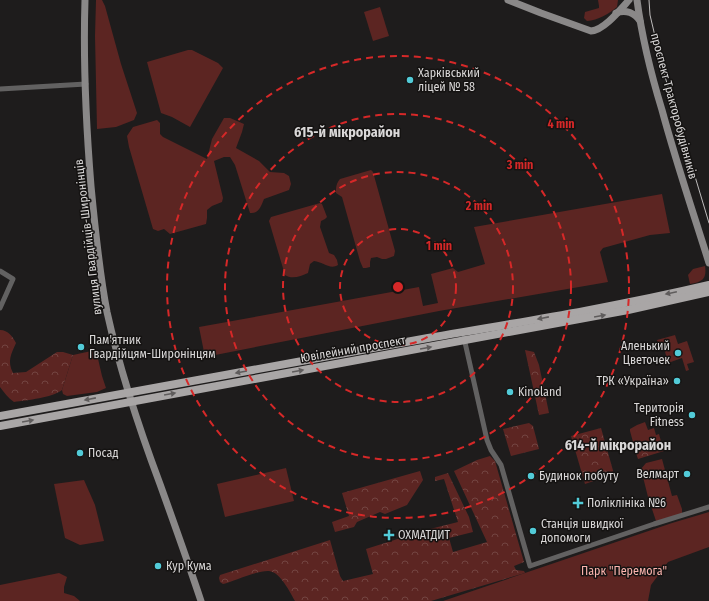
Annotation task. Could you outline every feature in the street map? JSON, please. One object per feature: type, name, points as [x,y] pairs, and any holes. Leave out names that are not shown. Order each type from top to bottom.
[{"type":"main road","name":"вулиця Гвардійців-Широнінців","points":[[85,0],[84,41],[87,120],[92,188],[107,313],[128,392],[150,459],[201,601]]},
{"type":"main road","points":[[508,0],[591,31],[602,27],[629,0]]},
{"type":"main road","name":"проспект Тракторобудівників","points":[[637,0],[650,69],[670,140],[709,263]]},
{"type":"main road","points":[[616,13],[623,11],[630,13],[638,18],[640,22]]},
{"type":"main road","name":"Ювілейний проспект","points":[[515,327],[709,285]]},
{"type":"main road","name":"Ювілейний проспект","points":[[0,416],[128,392],[515,327],[628,310],[709,292]]},
{"type":"main road","name":"Ювілейний проспект","points":[[0,426],[464,336]]},
{"type":"street","points":[[0,89],[86,84]]},
{"type":"street","points":[[0,271],[13,279],[0,308]]},
{"type":"street","points":[[464,336],[488,440],[501,465],[530,566],[709,507]]},
{"type":"green space","points":[[96,0],[102,0],[105,6],[121,64],[137,113],[134,120],[116,127],[97,129],[95,36]]},
{"type":"green space","points":[[598,0],[618,0],[617,7],[603,16],[587,21],[584,18],[585,12],[599,8]]},
{"type":"green space","points":[[380,7],[389,36],[373,41],[364,12]]},
{"type":"green space","points":[[192,50],[218,63],[223,68],[190,127],[161,113],[147,62]]},
{"type":"green space","points":[[224,118],[230,118],[244,124],[236,148],[259,161],[270,172],[284,173],[289,176],[291,184],[289,190],[264,199],[258,211],[250,213],[235,165],[230,157],[224,157],[214,161],[223,198],[222,202],[207,210],[206,224],[170,234],[164,229],[158,231],[153,229],[127,136],[133,127],[157,120],[160,123],[160,134],[163,137],[207,159],[212,139]]},
{"type":"green space","points":[[371,170],[373,172],[395,251],[394,256],[386,259],[377,257],[371,258],[370,267],[363,268],[342,197],[336,193],[336,189],[340,179]]},
{"type":"green space","points":[[662,194],[670,233],[650,235],[603,248],[600,252],[608,282],[439,311],[205,357],[199,327],[419,287],[423,306],[438,303],[431,274],[453,268],[458,272],[485,264],[474,227]]},
{"type":"green space","points":[[320,203],[322,204],[327,217],[321,221],[320,227],[329,253],[334,255],[338,265],[332,267],[314,261],[310,264],[308,273],[296,277],[285,275],[269,221],[271,217]]},
{"type":"green space","points":[[705,266],[705,274],[703,279],[690,284],[688,275],[693,269]]},
{"type":"green space","points":[[0,330],[3,330],[12,336],[16,343],[11,354],[10,361],[13,373],[26,372],[57,352],[73,355],[62,390],[46,397],[14,402],[10,399],[0,387]]},
{"type":"green space","name":"Аленький Цветочек","points":[[675,335],[678,344],[687,341],[694,362],[687,364],[689,370],[686,371],[682,358],[668,363],[664,348],[660,349],[657,340]]},
{"type":"green space","points":[[96,350],[106,388],[97,392],[67,396],[63,394],[62,390],[73,355]]},
{"type":"green space","points":[[525,350],[534,352],[539,365],[549,413],[539,415]]},
{"type":"green space","points":[[645,422],[648,430],[654,428],[656,435],[659,434],[662,445],[636,453],[630,429]]},
{"type":"green space","points":[[529,423],[533,426],[539,449],[511,456],[503,429]]},
{"type":"green space","points":[[601,428],[614,474],[585,484],[571,436]]},
{"type":"green space","points":[[662,445],[664,451],[638,459],[636,453]]},
{"type":"green space","points":[[490,456],[495,461],[524,562],[514,566],[516,570],[524,571],[525,573],[431,601],[295,601],[281,579],[273,572],[269,571],[253,574],[223,584],[220,582],[220,575],[330,540],[340,576],[343,581],[373,574],[366,549],[426,530],[458,522],[444,479],[435,481],[435,477],[448,473],[469,517],[473,532],[449,538],[453,552],[487,542],[454,471],[477,460]]},
{"type":"green space","points":[[662,459],[672,496],[677,495],[682,509],[682,514],[656,521],[641,469],[646,463]]},
{"type":"green space","points":[[286,468],[294,501],[225,517],[217,484]]},
{"type":"green space","points":[[420,471],[423,480],[407,505],[385,514],[380,512],[357,522],[354,527],[335,532],[332,522],[349,516],[342,493]]},
{"type":"green space","points":[[84,480],[95,505],[104,541],[80,545],[65,538],[54,484]]},
{"type":"green space","name":"Парк \"Перемога\"","points":[[709,512],[709,547],[668,562],[651,585],[648,601],[443,601],[672,523]]},
{"type":"green space","points":[[59,573],[67,577],[64,593],[74,596],[80,601],[0,601],[0,585]]},
{"type":"tram line","points":[[649,0],[650,15],[663,70],[709,223]]},
{"type":"place","name":"Харківський ліцей № 58","points":[[410,80]]},
{"type":"place","name":"Пам'ятник Гвардійцям-Широнінцям","points":[[81,347]]},
{"type":"place","name":"Аленький Цветочек","points":[[678,353]]},
{"type":"place","name":"ТРК «Україна»","points":[[677,381]]},
{"type":"place","name":"Kinoland","points":[[510,392]]},
{"type":"place","name":"Територія Fitness","points":[[692,415]]},
{"type":"place","name":"Посад","points":[[80,453]]},
{"type":"place","name":"Велмарт","points":[[687,474]]},
{"type":"place","name":"Будинок побуту","points":[[531,476]]},
{"type":"place","name":"Поліклініка №6","points":[[578,503]]},
{"type":"place","name":"Станція швидкої допомоги","points":[[533,531]]},
{"type":"place","name":"ОХМАТДИТ","points":[[389,535]]},
{"type":"place","name":"Кур Кума","points":[[158,566]]},
{"type":"district","name":"615-й мікрорайон","points":[[347,132]]},
{"type":"district","name":"614-й мікрорайон","points":[[618,445]]}]
